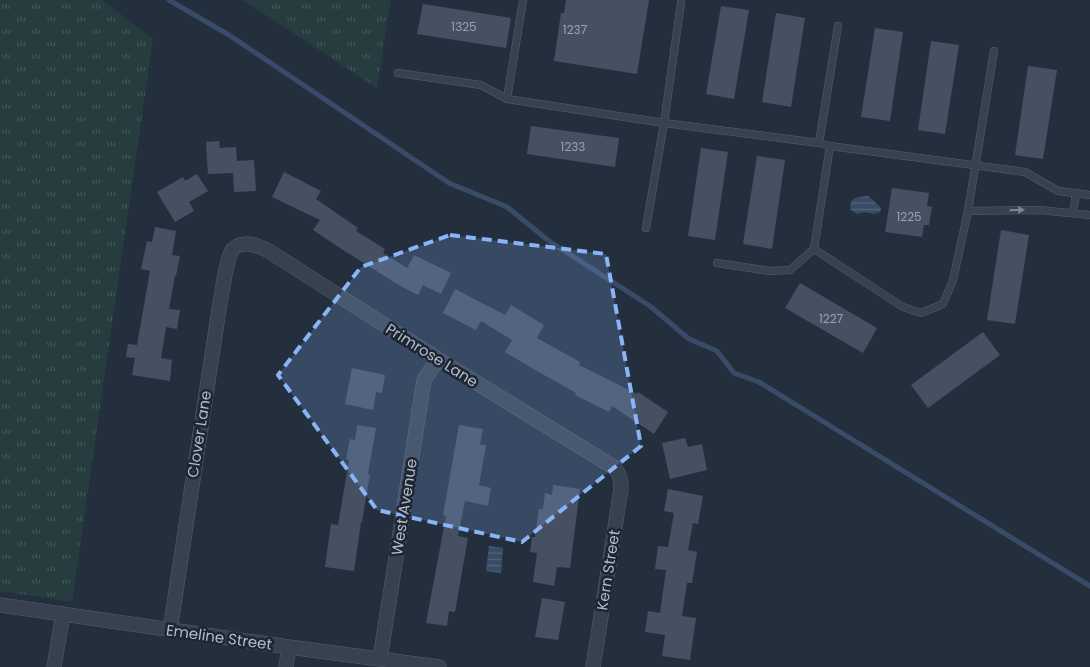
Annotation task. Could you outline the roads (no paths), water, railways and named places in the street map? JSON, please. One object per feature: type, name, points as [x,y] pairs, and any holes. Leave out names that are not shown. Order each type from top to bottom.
[{"type":"street","name":"Primrose Lane","points":[[241,245],[256,245],[267,250],[438,359],[615,468],[619,474]]},
{"type":"street","name":"Clover Lane","points":[[170,630],[220,303],[229,258],[234,249],[241,245]]},
{"type":"street","name":"West Avenue","points":[[380,659],[424,380],[438,359]]},
{"type":"street","name":"Kern Street","points":[[593,667],[621,489],[619,474]]},
{"type":"street","name":"Emeline Street","points":[[0,605],[289,647],[361,662],[380,659],[439,667]]},
{"type":"street","points":[[54,667],[63,614]]},
{"type":"street","points":[[286,667],[289,647]]},
{"type":"lane","points":[[507,99],[523,0]]},
{"type":"lane","points":[[646,228],[664,123],[681,0]]},
{"type":"lane","points":[[819,143],[838,26]]},
{"type":"lane","points":[[814,249],[903,306],[921,314],[944,304],[952,280],[968,211],[994,51]]},
{"type":"lane","points":[[398,73],[481,85],[507,99],[664,123],[1025,172],[1058,191],[1090,196]]},
{"type":"lane","points":[[717,263],[770,272],[790,270],[814,249],[830,146]]},
{"type":"lane","points":[[1073,213],[1076,193]]},
{"type":"lane","points":[[968,211],[1039,210],[1090,215]]},
{"type":"water","points":[[868,196],[881,208],[880,212],[857,214],[851,210],[852,200],[857,197]]},
{"type":"water","points":[[489,546],[503,548],[501,573],[486,571]]},
{"type":"waterway","points":[[169,0],[229,35],[449,183],[507,207],[549,241],[650,306],[689,339],[717,351],[734,373],[759,382],[1090,586]]}]
